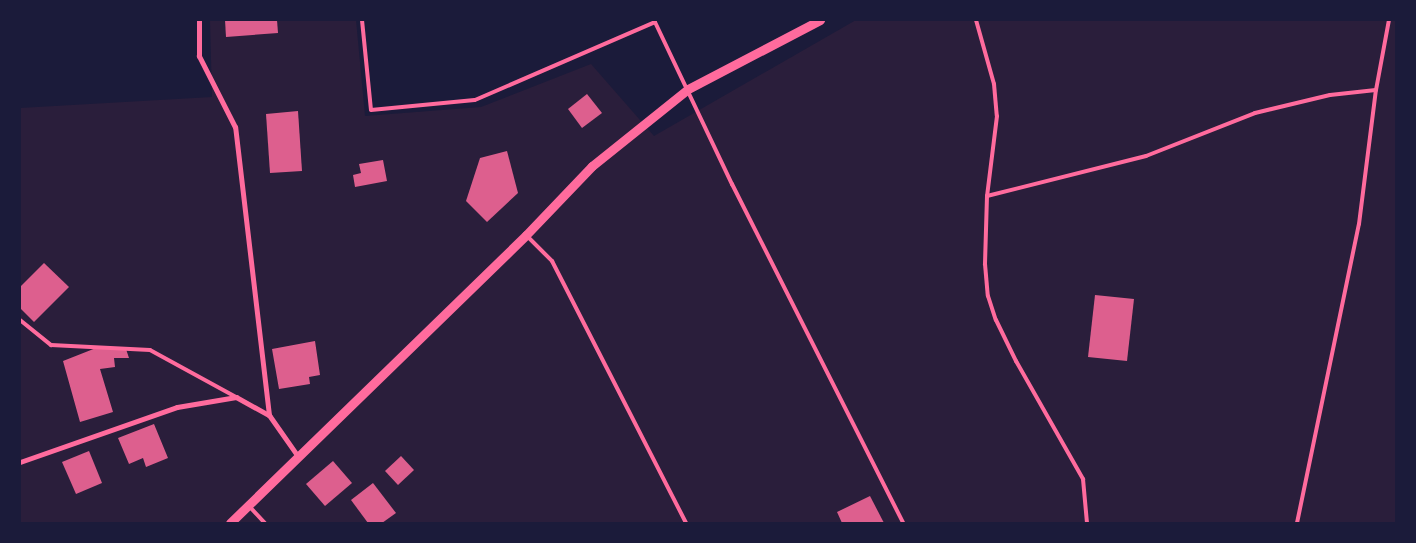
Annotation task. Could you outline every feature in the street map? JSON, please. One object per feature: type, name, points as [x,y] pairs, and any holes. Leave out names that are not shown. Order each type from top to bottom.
[{"type":"street","points":[[199,20],[200,56],[235,126],[269,415]]},
{"type":"street","points":[[230,523],[296,455],[526,235],[592,166],[688,89],[820,20]]},
{"type":"street","points":[[20,462],[177,407],[236,396],[269,415],[296,455]]},
{"type":"lane","points":[[362,20],[371,110],[475,100],[654,21],[732,184],[903,523]]},
{"type":"lane","points":[[976,20],[994,84],[997,116],[987,196],[985,264],[990,304],[1016,361],[1083,478],[1087,523]]},
{"type":"lane","points":[[1297,523],[1359,224],[1376,90],[1389,20]]},
{"type":"lane","points":[[987,196],[1146,156],[1254,113],[1330,95],[1376,90]]},
{"type":"lane","points":[[526,235],[552,262],[686,523]]},
{"type":"lane","points":[[20,320],[51,345],[150,350],[236,396]]},
{"type":"lane","points":[[248,504],[265,523]]},
{"type":"shaded area","points":[[210,20],[356,20],[365,116],[481,107],[591,64],[654,136],[856,20],[1396,20],[1396,523],[20,523],[20,108],[212,97]]},
{"type":"building","points":[[225,20],[277,20],[278,33],[226,37]]},
{"type":"building","points":[[587,94],[602,113],[582,128],[568,109]]},
{"type":"building","points":[[298,111],[302,171],[270,173],[266,114]]},
{"type":"building","points":[[507,151],[518,193],[487,222],[466,201],[480,158]]},
{"type":"building","points":[[383,160],[387,181],[355,187],[353,175],[361,173],[359,164]]},
{"type":"building","points":[[44,263],[69,287],[34,322],[20,308],[20,287]]},
{"type":"building","points":[[1095,295],[1134,299],[1127,361],[1088,357]]},
{"type":"building","points":[[315,341],[320,375],[309,377],[310,384],[279,389],[272,349]]},
{"type":"building","points":[[96,348],[126,349],[129,358],[114,358],[115,367],[100,369],[113,412],[80,422],[63,361]]},
{"type":"building","points":[[154,424],[168,458],[146,467],[143,458],[129,464],[118,438]]},
{"type":"building","points":[[89,451],[102,483],[76,494],[62,462]]},
{"type":"building","points":[[401,456],[414,470],[398,485],[385,471]]},
{"type":"building","points":[[333,461],[352,483],[325,506],[306,484]]},
{"type":"building","points":[[373,483],[396,513],[382,523],[368,523],[351,500]]},
{"type":"building","points":[[870,496],[884,523],[842,523],[837,512]]}]
